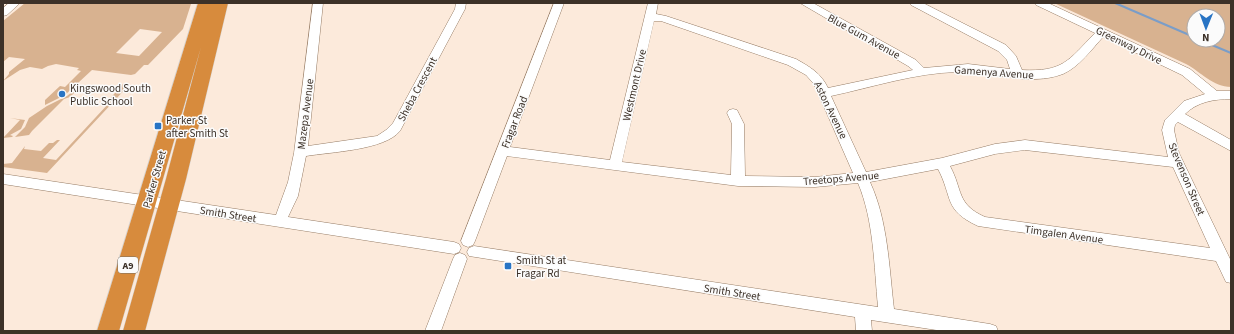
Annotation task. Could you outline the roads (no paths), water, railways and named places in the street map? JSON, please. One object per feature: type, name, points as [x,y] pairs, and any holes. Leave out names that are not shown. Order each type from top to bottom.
[{"type":"highway","name":"Parker Street","points":[[108,331],[206,3]]},
{"type":"highway","name":"Parker Street","points":[[134,331],[169,205],[220,3]]},
{"type":"street","points":[[3,13],[15,3]]},
{"type":"street","name":"Mazepa Avenue","points":[[279,222],[292,198],[300,152],[318,3]]},
{"type":"street","name":"Sheba Crescent","points":[[300,152],[374,141],[393,132],[457,16],[461,3]]},
{"type":"street","name":"Fragar Road","points":[[471,247],[503,151],[559,3]]},
{"type":"street","name":"Westmont Drive","points":[[615,166],[653,3]]},
{"type":"street","name":"Blue Gum Avenue","points":[[805,3],[912,63],[922,72]]},
{"type":"street","points":[[915,3],[1002,48],[1012,59],[1017,73]]},
{"type":"street","name":"Greenway Drive","points":[[1040,3],[1186,72],[1214,95]]},
{"type":"street","name":"Aston Avenue","points":[[650,16],[662,18],[797,64],[814,76],[825,93],[862,177],[874,210],[886,315]]},
{"type":"street","name":"Gamenya Avenue","points":[[825,93],[922,72],[958,68],[1040,75],[1060,71],[1102,32]]},
{"type":"street","name":"Stevenson Street","points":[[1231,95],[1214,95],[1193,102],[1176,115],[1169,123],[1168,130],[1171,146],[1178,163],[1231,277]]},
{"type":"street","points":[[733,113],[738,124],[738,181]]},
{"type":"street","points":[[1176,115],[1231,146]]},
{"type":"street","name":"Treetops Avenue","points":[[503,151],[738,181],[800,182],[862,177],[892,173],[942,163],[995,149],[1026,145],[1178,163]]},
{"type":"street","name":"Timgalen Avenue","points":[[942,163],[950,177],[954,199],[958,205],[968,215],[983,222],[1221,256]]},
{"type":"street","name":"Smith Street","points":[[3,179],[148,200],[169,205],[279,222],[457,254]]},
{"type":"street","points":[[433,331],[457,254],[467,259],[471,247]]},
{"type":"street","name":"Smith Street","points":[[471,247],[862,312],[990,331]]},
{"type":"street","points":[[862,312],[864,331]]},
{"type":"waterway","points":[[1115,3],[1186,34]]},
{"type":"waterway","points":[[1219,48],[1231,53]]},
{"type":"place","name":"Kingswood South Public School","points":[[62,94]]},
{"type":"place","name":"Parker St after Smith St","points":[[158,126]]},
{"type":"place","name":"Smith St at Fragar Rd","points":[[508,266]]}]
